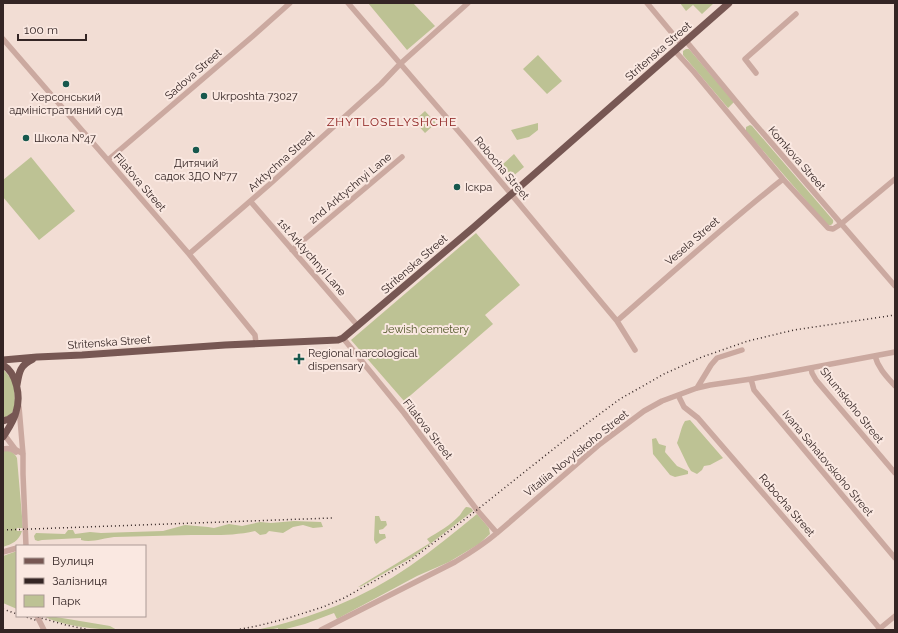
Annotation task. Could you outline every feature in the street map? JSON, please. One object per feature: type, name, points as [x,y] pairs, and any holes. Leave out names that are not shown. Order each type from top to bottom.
[{"type":"main road","name":"Stritenska Street","points":[[3,360],[256,343],[336,340],[343,338],[511,194],[729,3]]},
{"type":"main road","points":[[17,388],[22,366],[29,360],[37,357]]},
{"type":"main road","points":[[3,365],[11,372],[14,378],[17,388],[18,401],[15,414],[4,435]]},
{"type":"main road","points":[[3,421],[9,419],[15,414]]},
{"type":"street","name":"Sadova Street","points":[[108,160],[247,42],[290,3]]},
{"type":"street","name":"Robocha Street","points":[[348,3],[511,194],[617,322],[635,350]]},
{"type":"street","name":"Arktychna Street","points":[[189,254],[251,202],[468,3]]},
{"type":"street","name":"Komkova Street","points":[[647,3],[684,43],[895,286]]},
{"type":"street","points":[[756,73],[745,59],[796,14]]},
{"type":"street","name":"Filatova Street","points":[[3,38],[189,254],[255,335],[256,343]]},
{"type":"street","points":[[675,51],[783,179],[825,226],[830,229],[833,229],[841,224],[895,179]]},
{"type":"street","name":"2nd Arktychnyi Lane","points":[[292,250],[402,156]]},
{"type":"street","name":"Vesela Street","points":[[617,322],[746,208],[783,179]]},
{"type":"street","name":"1st Arktychnyi Lane","points":[[251,202],[358,326]]},
{"type":"street","name":"Filatova Street","points":[[343,338],[404,413],[477,510],[497,533]]},
{"type":"street","points":[[697,388],[711,364],[717,358],[742,350]]},
{"type":"street","name":"Vitaliia Novytskoho Street","points":[[321,630],[455,562],[485,543],[600,444],[644,411],[662,401],[697,388],[895,352]]},
{"type":"street","points":[[876,356],[877,363],[881,370],[895,386]]},
{"type":"street","name":"Shumskoho Street","points":[[811,368],[816,380],[895,473]]},
{"type":"street","name":"Ivana Sahatovskoho Street","points":[[751,379],[754,390],[895,558]]},
{"type":"street","name":"Robocha Street","points":[[678,395],[684,407],[698,418],[880,630]]},
{"type":"street","points":[[18,401],[19,452],[23,474],[26,545]]},
{"type":"street","points":[[4,435],[19,452]]},
{"type":"street","points":[[3,449],[9,448],[19,452]]},
{"type":"street","points":[[3,552],[16,548]]},
{"type":"street","points":[[880,630],[895,616]]},
{"type":"street","points":[[38,617],[44,630]]},
{"type":"green space","points":[[368,3],[413,3],[435,26],[407,50]]},
{"type":"green space","points":[[680,3],[714,3],[702,14],[693,5],[686,11]]},
{"type":"green space","points":[[689,49],[734,102],[728,108],[683,55],[683,51]]},
{"type":"green space","points":[[538,55],[562,81],[547,94],[523,69]]},
{"type":"green space","points":[[425,111],[436,123],[425,133],[414,121]]},
{"type":"green space","points":[[538,123],[538,130],[529,137],[517,140],[511,130]]},
{"type":"green space","points":[[750,125],[833,220],[832,224],[827,225],[746,131],[746,127]]},
{"type":"green space","points":[[514,154],[524,167],[512,177],[502,165]]},
{"type":"green space","points":[[31,157],[75,211],[39,240],[3,197],[3,180]]},
{"type":"green space","name":"Jewish cemetery","points":[[476,233],[520,285],[485,315],[493,324],[404,401],[351,340]]},
{"type":"green space","points":[[3,369],[14,382],[15,405],[12,413],[3,419]]},
{"type":"green space","points":[[690,420],[723,458],[710,465],[704,466],[697,474],[691,471],[677,443],[685,421]]},
{"type":"green space","points":[[656,438],[659,444],[666,446],[665,452],[677,466],[688,471],[688,474],[675,477],[670,475],[653,454],[652,439]]},
{"type":"green space","points":[[3,451],[12,452],[17,458],[23,528],[17,528],[17,531],[22,531],[17,540],[3,547]]},
{"type":"green space","points":[[466,507],[471,508],[473,511],[413,557],[358,587],[430,543],[427,539],[453,522]]},
{"type":"green space","points":[[477,514],[489,528],[490,534],[479,544],[449,562],[417,576],[337,619],[334,613],[305,624],[282,630],[278,630],[278,628],[256,630],[296,620],[336,606],[374,588],[419,560]]},
{"type":"green space","points":[[375,516],[379,516],[381,521],[386,521],[387,525],[383,529],[379,530],[379,533],[385,534],[386,538],[376,544],[374,540]]},
{"type":"green space","points":[[294,521],[321,522],[323,527],[313,528],[303,525],[293,527],[283,533],[269,531],[266,534],[260,535],[255,531],[223,535],[114,537],[89,541],[81,540],[81,538],[38,541],[35,540],[34,536],[36,533],[65,534],[68,530],[73,530],[75,534],[90,532],[163,531],[185,525],[214,528],[229,524],[242,526],[260,522],[271,523]]},
{"type":"green space","points":[[16,551],[16,609],[3,603],[3,556]]},
{"type":"green space","points":[[46,617],[56,617],[110,626],[117,630],[90,628]]},
{"type":"railway","points":[[236,630],[285,619],[323,607],[344,598],[408,562],[473,513],[566,439],[620,399],[664,374],[702,357],[748,341],[794,330],[895,315]]},
{"type":"railway","points":[[3,530],[332,518]]},
{"type":"railway","points":[[3,609],[16,614]]},
{"type":"railway","points":[[26,617],[38,621]]},
{"type":"railway","points":[[38,617],[90,630]]},
{"type":"railway","points":[[3,627],[6,630]]},
{"type":"place","name":"Херсонський адміністративний суд","points":[[66,84]]},
{"type":"place","name":"Ukrposhta 73027","points":[[204,96]]},
{"type":"place","name":"Школа №47","points":[[26,138]]},
{"type":"place","name":"Дитячий садок ЗДО №77","points":[[196,150]]},
{"type":"place","name":"Іскра","points":[[457,187]]},
{"type":"place","name":"Regional narcological dispensary","points":[[299,359]]},
{"type":"district","name":"ZHYTLOSELYSHCHE","points":[[392,122]]}]
